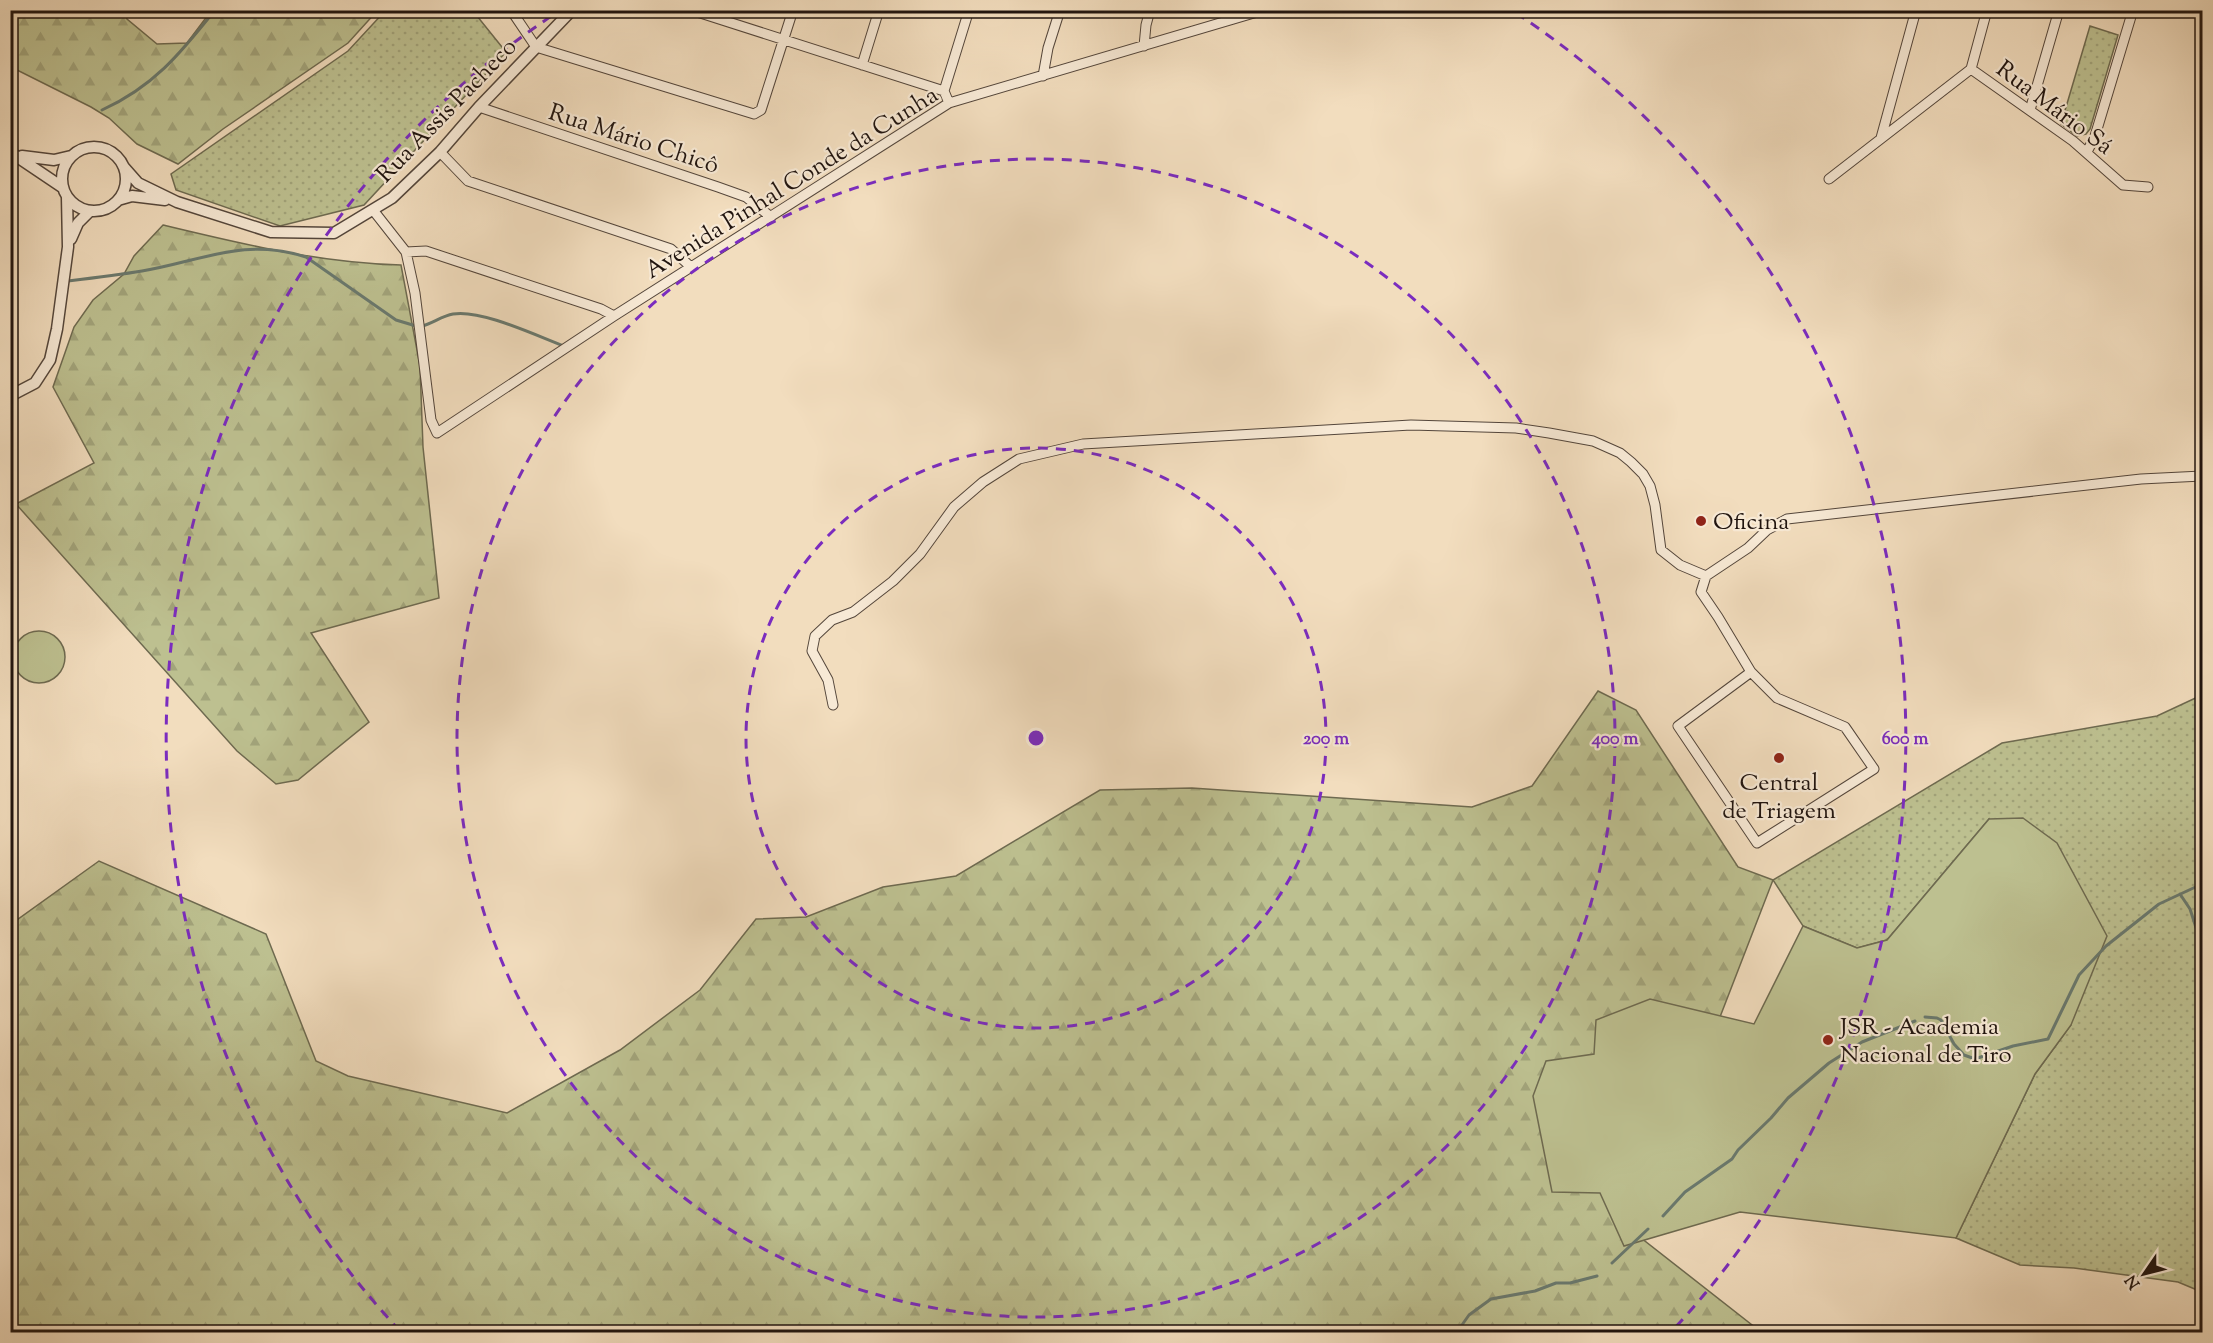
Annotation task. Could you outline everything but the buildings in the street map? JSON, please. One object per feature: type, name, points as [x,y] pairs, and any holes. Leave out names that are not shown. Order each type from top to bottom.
[{"type":"street","points":[[511,10],[536,47],[754,114],[761,110],[793,10]]},
{"type":"street","name":"Rua Assis Pacheco","points":[[177,202],[271,232],[334,233],[392,198],[440,152],[572,10]]},
{"type":"street","points":[[691,10],[944,91]]},
{"type":"street","points":[[862,65],[879,10]]},
{"type":"street","points":[[949,103],[944,91],[969,10]]},
{"type":"street","points":[[1043,76],[1048,48],[1060,10]]},
{"type":"street","points":[[1144,46],[1150,10]]},
{"type":"street","name":"Avenida Pinhal Conde da Cunha","points":[[406,252],[415,293],[431,420],[438,433],[614,316],[949,103],[1144,46],[1238,14],[1264,10]]},
{"type":"street","points":[[1881,138],[1916,10]]},
{"type":"street","points":[[1971,69],[1987,10]]},
{"type":"street","points":[[2030,110],[2059,10]]},
{"type":"street","points":[[2087,152],[2095,136],[2133,10]]},
{"type":"street","name":"Rua Mário Sá","points":[[1829,179],[1971,69],[2087,152],[2123,185],[2148,187]]},
{"type":"street","name":"Rua Mário Chicô","points":[[479,108],[746,197],[771,217]]},
{"type":"street","points":[[13,154],[47,160],[71,156],[86,148],[97,147],[111,152],[138,183],[177,202]]},
{"type":"street","points":[[440,152],[468,181],[671,249],[691,267]]},
{"type":"street","points":[[13,154],[65,192],[73,204],[83,210],[98,211],[109,208],[118,200],[124,189],[126,178],[123,166]]},
{"type":"street","points":[[10,396],[35,383],[50,360],[57,328],[68,248],[62,174],[64,165],[71,156]]},
{"type":"street","points":[[118,200],[132,196],[177,202]]},
{"type":"street","points":[[68,248],[78,223],[90,210]]},
{"type":"street","points":[[374,210],[406,252],[426,251],[601,309],[614,316]]},
{"type":"street","points":[[833,705],[828,680],[812,651],[815,636],[832,620],[853,612],[893,581],[920,554],[954,507],[983,482],[1019,459],[1083,444],[1411,425],[1516,428],[1593,441],[1620,453],[1643,474],[1650,486],[1655,505],[1661,550],[1680,565],[1706,576]]},
{"type":"street","points":[[1750,672],[1678,726],[1757,843],[1874,769],[1845,727],[1777,698],[1750,672],[1701,592],[1706,576],[1748,548],[1767,530],[1787,519],[2141,479],[2202,476]]},
{"type":"green space","points":[[10,11],[124,11],[127,19],[157,44],[187,43],[211,11],[377,11],[348,43],[223,129],[178,164],[137,144],[109,118],[91,107],[11,67]]},
{"type":"green space","points":[[385,11],[473,11],[506,52],[364,205],[280,226],[176,190],[171,174],[348,51]]},
{"type":"green space","points":[[2090,26],[2118,35],[2090,129],[2086,134],[2077,136],[2061,124]]},
{"type":"green space","points":[[163,225],[311,256],[341,261],[401,265],[420,366],[423,447],[439,598],[311,633],[369,722],[298,780],[276,784],[237,751],[16,504],[94,463],[53,387],[74,327],[93,300],[124,274],[134,256]]},
{"type":"green space","points":[[34,631],[44,631],[54,635],[61,642],[65,657],[61,672],[54,679],[44,683],[34,683],[24,679],[17,672],[13,662],[13,652],[17,642],[24,635]]},
{"type":"green space","points":[[1598,691],[1636,710],[1738,867],[1773,880],[1636,1234],[1761,1332],[11,1332],[10,925],[99,861],[266,934],[316,1061],[348,1076],[507,1113],[620,1050],[700,990],[756,919],[806,917],[883,887],[956,876],[1100,790],[1192,788],[1472,807],[1532,786]]},
{"type":"green space","points":[[2202,695],[2202,1292],[2178,1282],[2074,1268],[2020,1265],[1956,1238],[2035,1074],[2071,1025],[1989,819],[1887,940],[1857,948],[1803,926],[1773,880],[2002,743],[2157,716]]},
{"type":"green space","name":"JSR - Academia Nacional de Tiro","points":[[2023,818],[2057,843],[2107,936],[2071,1025],[2035,1074],[1956,1238],[1740,1212],[1624,1246],[1600,1193],[1552,1192],[1533,1096],[1546,1061],[1594,1054],[1596,1020],[1650,999],[1754,1024],[1803,926],[1857,948],[1887,940],[1989,819]]},
{"type":"waterway","points":[[102,110],[151,80],[190,41],[215,10]]},
{"type":"waterway","points":[[68,281],[142,271],[243,250],[284,251],[306,257],[396,320],[416,326]]},
{"type":"waterway","points":[[422,326],[453,314],[478,315],[509,324],[564,346]]},
{"type":"waterway","points":[[1925,1017],[1941,1020],[1954,1044],[1964,1055],[1975,1059],[2013,1046],[2048,1039],[2079,975],[2106,946],[2159,904],[2202,884]]},
{"type":"waterway","points":[[2180,894],[2190,909],[2202,946]]},
{"type":"waterway","points":[[1663,1216],[1685,1192],[1732,1159],[1788,1098],[1829,1063],[1862,1042],[1915,1021]]},
{"type":"waterway","points":[[1612,1263],[1648,1229]]},
{"type":"waterway","points":[[1457,1332],[1469,1315],[1491,1299],[1535,1291],[1556,1283],[1570,1283],[1597,1276]]},
{"type":"place","name":"Oficina","points":[[1701,521]]},
{"type":"place","name":"Central de Triagem","points":[[1779,758]]},
{"type":"place","name":"JSR - Academia Nacional de Tiro","points":[[1828,1040]]}]
